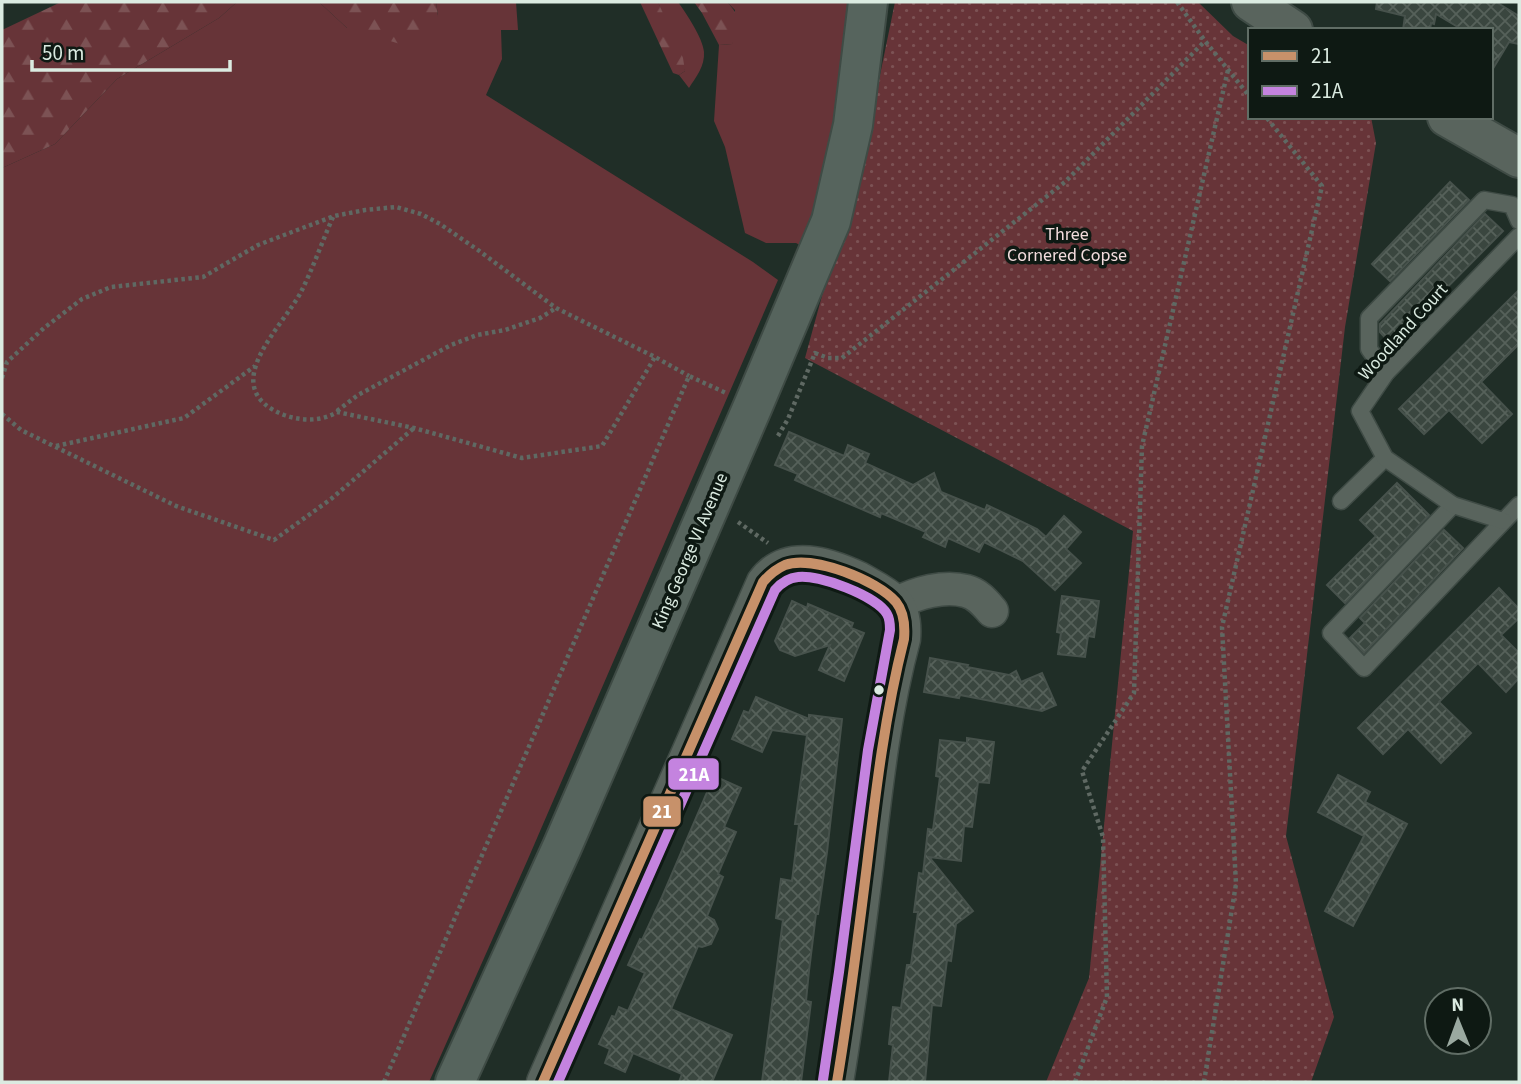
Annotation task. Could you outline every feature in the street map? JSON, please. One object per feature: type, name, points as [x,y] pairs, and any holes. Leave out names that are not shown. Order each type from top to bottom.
[{"type":"main road","name":"King George VI Avenue","points":[[456,1082],[562,847],[771,412],[831,221],[853,125],[868,2]]},
{"type":"street","points":[[1251,2],[1288,18]]},
{"type":"street","points":[[1451,119],[1519,158]]},
{"type":"street","points":[[542,1082],[763,582],[768,575],[794,563],[814,561],[870,584],[897,603],[903,620],[904,639],[889,700],[853,986],[837,1082]]},
{"type":"street","points":[[897,603],[923,593],[948,589],[967,591],[983,600],[992,611]]},
{"type":"lane","points":[[1386,373],[1370,349],[1369,318],[1484,200],[1512,205],[1519,221]]},
{"type":"lane","name":"Woodland Court","points":[[1503,521],[1453,505],[1385,458],[1360,411],[1386,373],[1519,236]]},
{"type":"lane","points":[[1341,501],[1385,458]]},
{"type":"lane","points":[[1453,505],[1331,633],[1364,668],[1519,505]]},
{"type":"path","points":[[1177,2],[1248,95]]},
{"type":"path","points":[[775,440],[771,412],[815,354],[842,358],[1065,182],[1205,41]]},
{"type":"path","points":[[1076,1082],[1107,997],[1103,837],[1082,771],[1134,693],[1142,446],[1228,70]]},
{"type":"path","points":[[1204,1082],[1236,884],[1222,627],[1322,186],[1268,119]]},
{"type":"path","points":[[2,378],[5,363],[82,299],[111,287],[203,277],[258,245],[334,216],[396,206],[440,224],[556,309],[689,376],[771,412]]},
{"type":"path","points":[[334,216],[300,293],[255,365],[255,393],[277,412],[312,420],[328,418],[358,395],[451,345],[540,318],[556,309]]},
{"type":"path","points":[[337,412],[414,428],[522,458],[602,446],[655,357]]},
{"type":"path","points":[[54,447],[184,418],[255,365]]},
{"type":"path","points":[[384,1082],[689,376]]},
{"type":"path","points":[[2,414],[21,430],[176,506],[274,540],[331,499],[414,428]]},
{"type":"path","points":[[729,517],[765,539],[794,563]]},
{"type":"green space","points":[[61,2],[237,2],[219,18],[117,79],[55,144],[2,168],[2,30]]},
{"type":"green space","points":[[237,2],[319,2],[347,28],[438,16],[436,2],[516,2],[518,30],[501,30],[502,59],[486,95],[778,280],[429,1082],[2,1082],[2,168],[55,144],[117,79],[219,18]]},
{"type":"green space","points":[[319,2],[436,2],[438,16],[410,47],[347,28]]},
{"type":"green space","points":[[640,2],[658,2],[683,58],[685,71],[679,75],[673,73]]},
{"type":"green space","points":[[658,2],[678,2],[701,40],[703,62],[689,88],[679,75],[685,71]]},
{"type":"green space","points":[[694,2],[727,2],[735,12],[738,22],[732,44],[719,45]]},
{"type":"green space","points":[[727,2],[855,2],[837,142],[806,248],[796,243],[766,243],[745,233],[725,147],[714,121],[719,45],[732,44],[735,10]]},
{"type":"green space","name":"Three Cornered Copse","points":[[895,2],[1198,2],[1233,36],[1248,45],[1248,119],[1371,119],[1376,143],[1345,327],[1286,836],[1334,1017],[1311,1082],[1046,1082],[1089,978],[1133,531],[805,358],[873,109]]},
{"type":"building","points":[[1377,2],[1496,2],[1519,16],[1519,44],[1509,42],[1493,69],[1493,28],[1460,28],[1436,14],[1430,28],[1403,28],[1405,16],[1376,9]]},
{"type":"building","points":[[1450,182],[1469,200],[1390,281],[1372,264]]},
{"type":"building","points":[[1485,214],[1503,231],[1391,344],[1380,332],[1380,324]]},
{"type":"building","points":[[1519,290],[1519,344],[1481,382],[1512,414],[1482,443],[1449,410],[1424,434],[1399,409]]},
{"type":"building","points":[[789,432],[844,456],[848,445],[869,454],[865,463],[913,485],[934,473],[941,492],[985,510],[987,505],[1037,529],[1046,537],[1064,516],[1081,532],[1066,549],[1081,563],[1055,590],[1023,561],[984,542],[979,552],[948,538],[945,547],[923,537],[926,532],[881,513],[880,517],[795,480],[798,474],[775,465]]},
{"type":"building","points":[[1397,483],[1429,515],[1345,603],[1327,585],[1376,536],[1360,520]]},
{"type":"building","points":[[1444,530],[1463,548],[1364,653],[1350,638],[1365,623],[1360,618]]},
{"type":"building","points":[[1499,588],[1519,609],[1519,618],[1501,635],[1519,653],[1519,678],[1506,692],[1478,663],[1439,702],[1471,733],[1441,763],[1408,729],[1383,754],[1358,728]]},
{"type":"building","points":[[1062,596],[1099,601],[1094,637],[1088,636],[1085,657],[1058,654],[1061,633],[1057,632]]},
{"type":"building","points":[[792,601],[807,608],[808,604],[853,623],[851,628],[864,633],[844,681],[819,670],[830,645],[795,656],[780,650],[775,641]]},
{"type":"building","points":[[930,658],[1009,675],[1016,671],[1021,682],[1042,673],[1056,705],[1042,711],[960,695],[959,698],[924,692]]},
{"type":"building","points":[[756,697],[809,719],[809,715],[842,719],[827,852],[809,971],[806,1001],[811,1002],[801,1082],[762,1082],[783,920],[776,918],[781,879],[792,881],[799,824],[795,824],[807,735],[772,730],[762,752],[732,739],[744,711],[749,713]]},
{"type":"building","points":[[967,738],[994,742],[989,783],[978,782],[972,827],[964,826],[961,861],[929,857],[973,911],[956,924],[951,961],[947,960],[941,1006],[932,1005],[925,1082],[889,1082],[893,1007],[901,1008],[907,965],[911,965],[918,912],[914,912],[919,873],[923,874],[928,829],[933,830],[940,777],[936,776],[940,740],[967,743]]},
{"type":"building","points":[[1338,775],[1370,792],[1365,802],[1407,824],[1353,926],[1325,911],[1364,836],[1318,812]]},
{"type":"building","points":[[714,776],[741,788],[724,827],[736,832],[718,874],[723,877],[707,916],[714,920],[718,929],[711,944],[698,946],[671,1009],[732,1035],[712,1082],[679,1082],[682,1074],[633,1053],[625,1072],[605,1063],[610,1049],[599,1044],[619,1007],[628,1011],[645,973],[628,965],[662,897]]},
{"type":"transit line","name":"21","points":[[543,1082],[763,582],[785,565],[797,563],[811,563],[844,572],[875,586],[896,602],[904,625],[904,639],[882,752],[837,1082]]},
{"type":"transit line","name":"21A","points":[[558,1082],[775,590],[785,581],[798,577],[832,583],[872,600],[888,616],[890,626],[868,750],[823,1080]]}]
